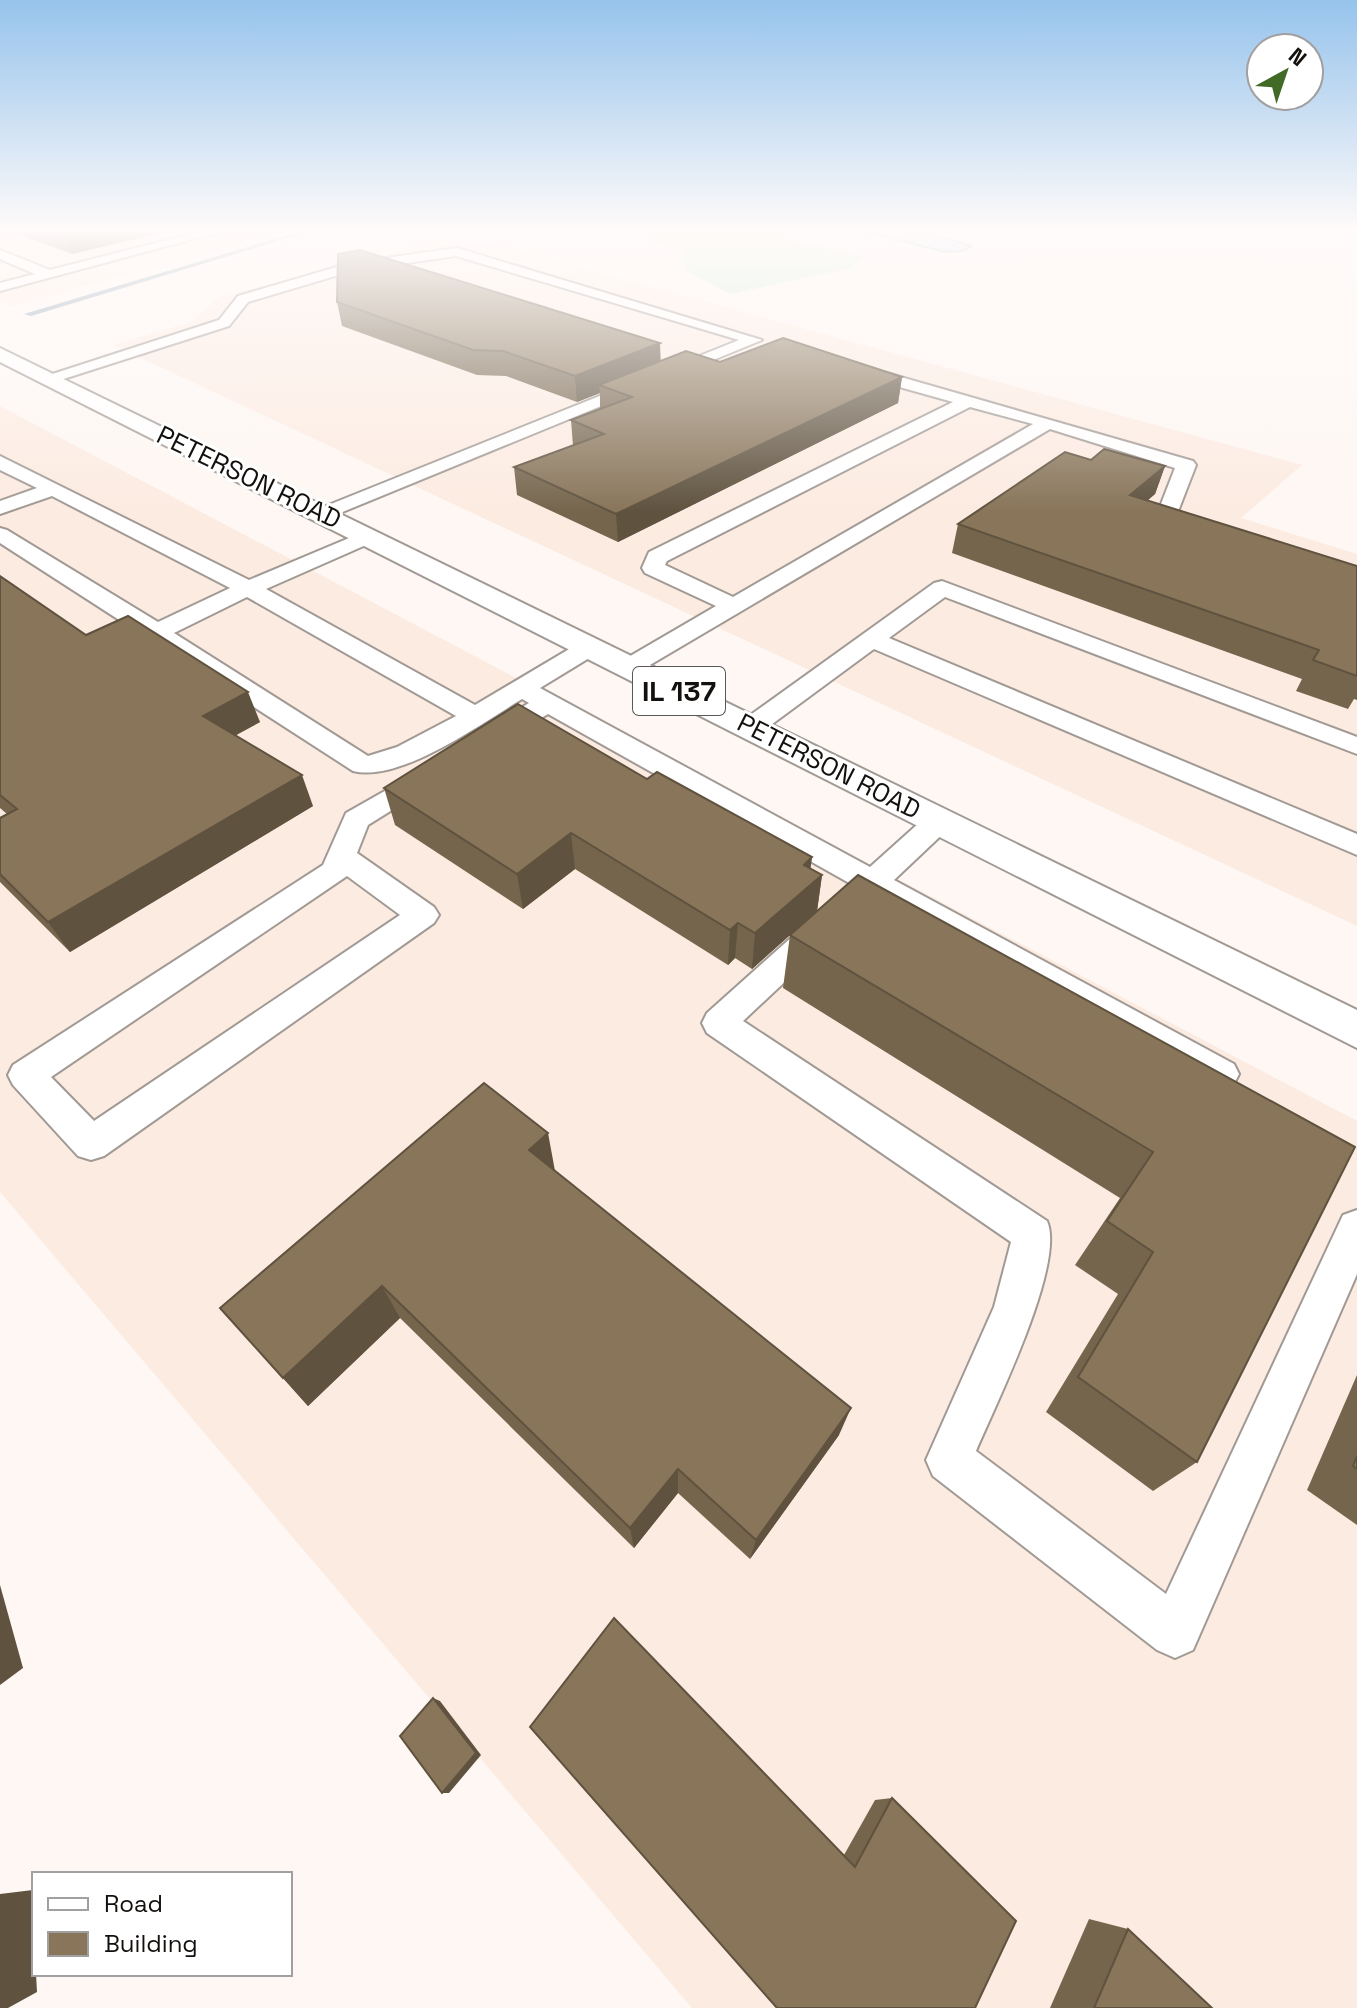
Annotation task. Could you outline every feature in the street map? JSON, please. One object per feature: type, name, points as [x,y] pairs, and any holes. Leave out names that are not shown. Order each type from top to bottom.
[{"type":"main road","name":"PETERSON ROAD","points":[[0,354],[1357,1030]]},
{"type":"lane","points":[[48,378],[219,325]]},
{"type":"lane","points":[[323,514],[762,342],[703,325]]},
{"type":"lane","points":[[846,366],[1186,465],[1166,517],[1225,537]]},
{"type":"lane","points":[[734,606],[653,568],[657,557],[968,401]]},
{"type":"lane","points":[[629,667],[1048,423]]},
{"type":"lane","points":[[0,462],[248,588],[475,716]]},
{"type":"lane","points":[[0,508],[54,489]]},
{"type":"lane","points":[[0,534],[363,765],[382,764],[475,716],[534,696],[1246,1088]]},
{"type":"lane","points":[[157,632],[248,588],[368,537]]},
{"type":"lane","points":[[751,727],[942,588],[1357,746]]},
{"type":"lane","points":[[871,639],[1357,845]]},
{"type":"lane","points":[[341,856],[423,915],[91,1144],[26,1075],[335,871],[341,856],[356,820],[534,696],[590,647]]},
{"type":"lane","points":[[939,821],[719,1023],[1033,1234],[1015,1309],[949,1460],[1175,1632],[1357,1228]]},
{"type":"shaded area","points":[[182,325],[790,325],[1302,465],[1241,518],[1357,554],[1357,926],[113,345]]},
{"type":"shaded area","points":[[0,406],[1357,1121],[1357,2008],[692,2008],[0,1192]]},
{"type":"building","points":[[401,325],[601,325],[660,343],[575,376],[503,351],[473,350]]},
{"type":"building","points":[[783,338],[902,377],[616,514],[514,467],[604,434],[571,420],[632,397],[599,385],[686,351],[720,362]]},
{"type":"building","points":[[1104,449],[1165,466],[1130,495],[1357,566],[1357,676],[1313,660],[1319,650],[958,524],[1065,452],[1091,460]]},
{"type":"building","points":[[0,576],[86,635],[128,616],[248,692],[203,716],[302,775],[48,922],[0,874],[0,818],[17,809],[0,795]]},
{"type":"building","points":[[518,704],[647,779],[657,772],[812,857],[804,865],[822,875],[755,933],[738,923],[730,930],[571,833],[517,874],[384,788]]},
{"type":"building","points":[[858,875],[1355,1147],[1197,1462],[1078,1377],[1153,1252],[1107,1221],[1153,1152],[790,935]]},
{"type":"building","points":[[484,1083],[548,1133],[529,1150],[851,1408],[756,1540],[678,1469],[630,1528],[382,1286],[283,1378],[220,1308]]},
{"type":"building","points":[[614,1618],[855,1867],[892,1798],[1016,1921],[975,2008],[777,2008],[530,1727]]},
{"type":"building","points":[[433,1698],[476,1753],[442,1793],[400,1736]]},
{"type":"building","points":[[1128,1929],[1212,2008],[1094,2008]]}]
